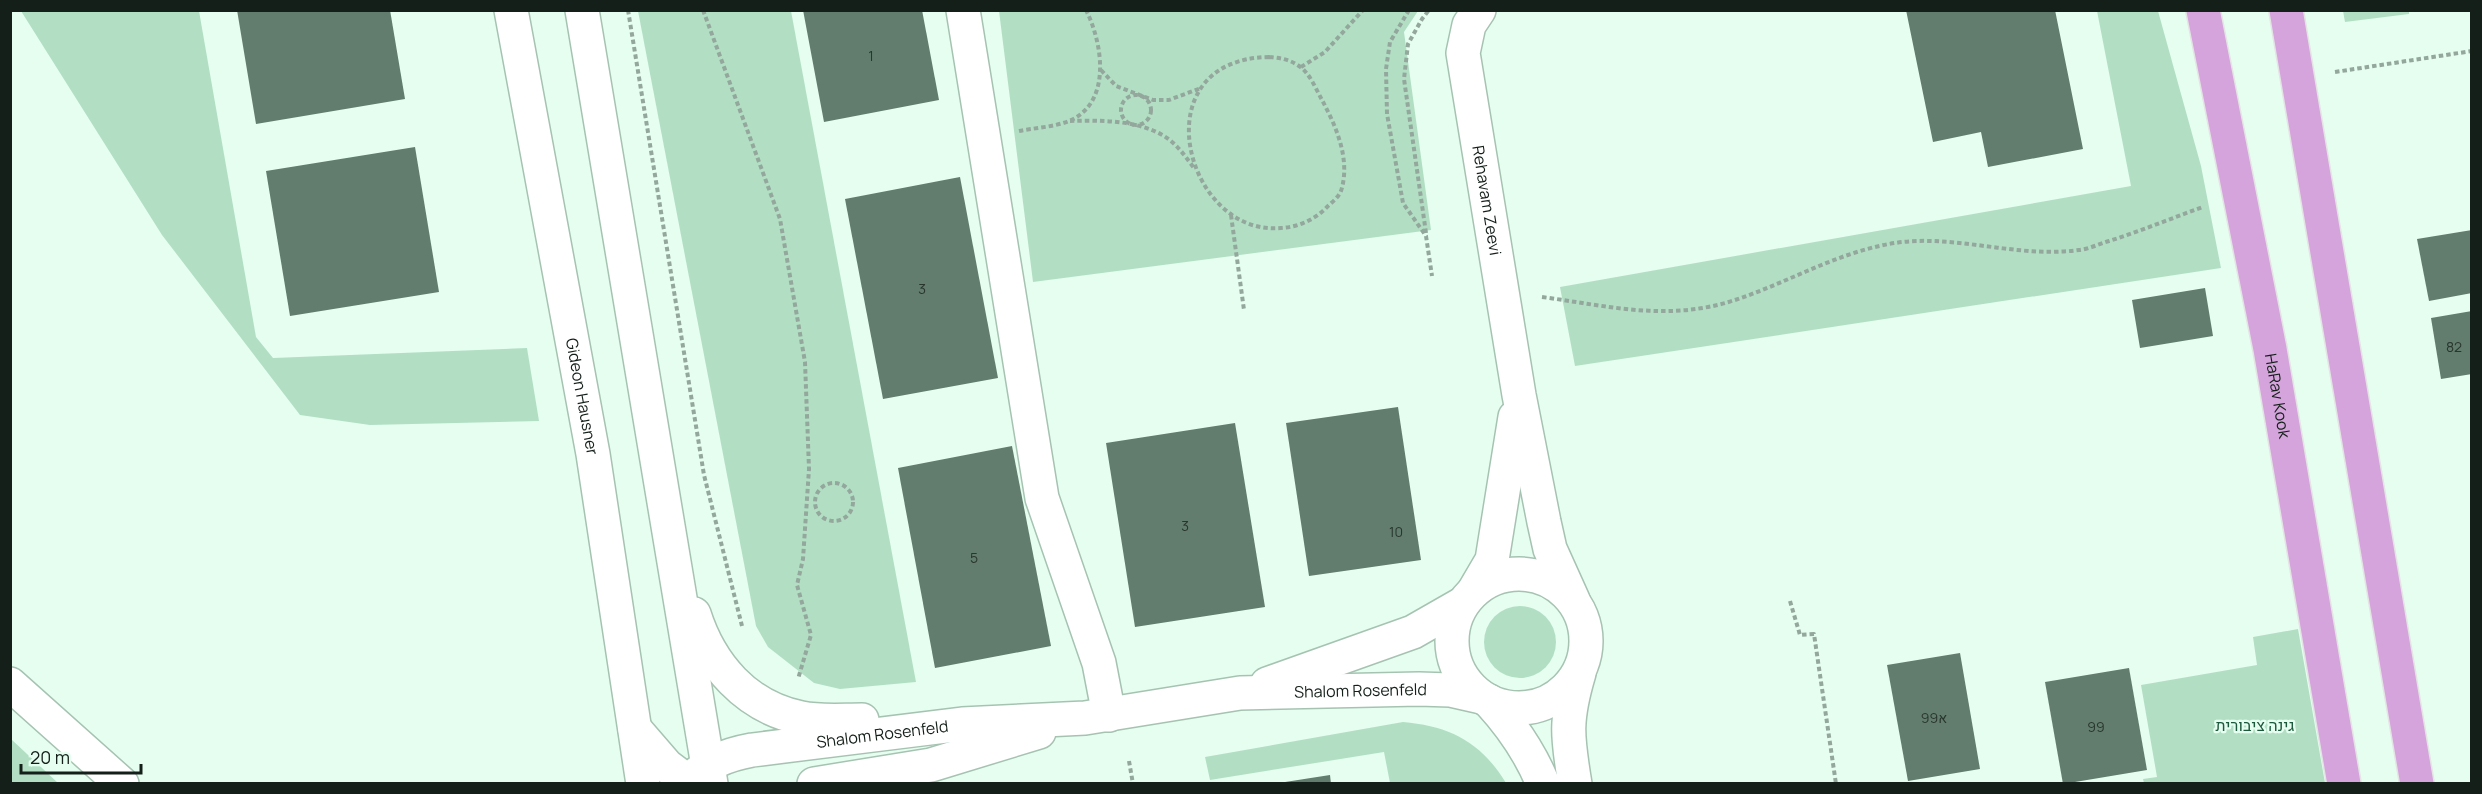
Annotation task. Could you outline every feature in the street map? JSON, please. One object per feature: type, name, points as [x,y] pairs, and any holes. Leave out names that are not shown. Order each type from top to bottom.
[{"type":"main road","name":"HaRav Kook","points":[[2203,10],[2270,349],[2344,783]]},
{"type":"main road","points":[[2286,10],[2417,783]]},
{"type":"street","name":"Gideon Hausner","points":[[511,10],[593,454],[643,783]]},
{"type":"street","points":[[582,10],[669,537],[697,779]]},
{"type":"street","points":[[963,10],[1042,498],[1099,663],[1097,716]]},
{"type":"street","name":"Rehavam Zeevi","points":[[1479,10],[1469,25],[1463,52],[1519,395],[1550,549],[1572,600]]},
{"type":"street","name":"Rehavam Zeevi","points":[[1468,597],[1492,560],[1519,395]]},
{"type":"street","points":[[669,537],[695,618],[711,654],[728,678],[754,698],[775,710],[803,718],[962,724]]},
{"type":"street","points":[[1543,783],[1515,731],[1485,699],[1465,682],[1456,668],[1452,653],[1454,621],[1468,597],[1491,579],[1509,574],[1527,574],[1552,583],[1572,600],[1587,628],[1586,652],[1569,706],[1567,736],[1575,783]]},
{"type":"street","name":"Shalom Rosenfeld","points":[[1240,693],[1413,632],[1468,597]]},
{"type":"street","points":[[1485,699],[1501,706],[1522,709],[1539,706],[1555,699],[1570,686],[1580,670]]},
{"type":"street","points":[[10,684],[122,783]]},
{"type":"street","name":"Shalom Rosenfeld","points":[[697,779],[728,754],[752,750],[962,724],[1097,716],[1240,693],[1419,689],[1450,690],[1485,699]]},
{"type":"street","name":"Shalom Rosenfeld","points":[[814,783],[931,765],[1097,716]]},
{"type":"street","points":[[635,729],[667,766],[697,779]]},
{"type":"street","points":[[886,783],[931,765]]},
{"type":"path","points":[[628,10],[705,475],[742,627],[748,635]]},
{"type":"path","points":[[703,10],[780,219],[805,362],[809,469],[803,559],[797,585],[811,635],[796,684]]},
{"type":"path","points":[[1070,121],[1086,108],[1095,96],[1101,77],[1098,47],[1086,10]]},
{"type":"path","points":[[1301,67],[1325,52],[1363,10]]},
{"type":"path","points":[[1409,10],[1390,42],[1386,69],[1387,114],[1403,203],[1426,236]]},
{"type":"path","points":[[1429,10],[1408,44],[1404,79],[1432,276]]},
{"type":"path","points":[[2296,78],[2472,51]]},
{"type":"path","points":[[984,138],[1070,121],[1092,120],[1133,125],[1146,121],[1151,113],[1149,103],[1142,96],[1127,97],[1121,106],[1124,120],[1133,125],[1164,136],[1178,148],[1219,205],[1252,225],[1282,228],[1301,224],[1317,217],[1340,193],[1343,161],[1337,129],[1301,67],[1286,59],[1251,58],[1232,62],[1219,69],[1193,100],[1189,128],[1190,148],[1197,172]]},
{"type":"path","points":[[1100,69],[1116,86],[1153,100],[1170,100],[1203,87]]},
{"type":"path","points":[[1502,292],[1640,312],[1683,312],[1735,300],[1840,256],[1889,244],[1941,240],[2025,251],[2079,250],[2136,232],[2240,191]]},
{"type":"path","points":[[1231,214],[1244,310]]},
{"type":"path","points":[[833,483],[850,491],[853,504],[848,515],[843,519],[831,521],[825,519],[816,510],[814,498],[821,488],[833,483]]},
{"type":"path","points":[[807,497],[814,498]]},
{"type":"path","points":[[1790,601],[1800,635],[1814,634],[1836,783]]},
{"type":"path","points":[[1129,761],[1133,783]]},
{"type":"green space","points":[[21,11],[199,11],[256,337],[273,358],[527,348],[539,421],[370,425],[300,415],[162,235]]},
{"type":"green space","points":[[638,11],[791,11],[916,682],[840,689],[814,683],[768,647],[756,626]]},
{"type":"green space","points":[[999,11],[1418,11],[1404,32],[1431,230],[1033,282]]},
{"type":"green space","points":[[2097,11],[2158,11],[2201,166],[2221,268],[1575,366],[1560,287],[2131,186]]},
{"type":"green space","points":[[2343,11],[2409,11],[2409,14],[2345,22]]},
{"type":"green space","points":[[1513,606],[1527,606],[1546,616],[1556,635],[1556,649],[1546,668],[1527,678],[1513,678],[1494,668],[1484,649],[1484,635],[1494,616]]},
{"type":"green space","name":"גינה ציבורית","points":[[2298,629],[2325,783],[2144,783],[2143,779],[2157,777],[2141,685],[2257,665],[2253,637]]},
{"type":"green space","points":[[1403,722],[1435,727],[1463,739],[1486,757],[1506,783],[1390,783],[1384,752],[1210,780],[1205,757]]},
{"type":"green space","points":[[11,739],[58,783],[11,783]]},
{"type":"building","points":[[237,10],[390,10],[405,99],[256,124]]},
{"type":"building","points":[[803,10],[922,10],[939,100],[824,122]]},
{"type":"building","points":[[1906,10],[2055,10],[2083,149],[1988,167],[1981,132],[1933,142]]},
{"type":"building","points":[[415,147],[439,292],[290,316],[266,171]]},
{"type":"building","points":[[960,177],[998,378],[883,399],[845,199]]},
{"type":"building","points":[[2472,230],[2472,293],[2429,301],[2417,239]]},
{"type":"building","points":[[2205,288],[2213,336],[2140,348],[2132,300]]},
{"type":"building","points":[[2472,311],[2472,374],[2441,379],[2431,318]]},
{"type":"building","points":[[1398,407],[1421,560],[1309,576],[1286,423]]},
{"type":"building","points":[[1235,423],[1265,607],[1135,627],[1106,443]]},
{"type":"building","points":[[1012,446],[1051,646],[935,668],[898,468]]},
{"type":"building","points":[[1960,653],[1980,769],[1908,781],[1887,665]]},
{"type":"building","points":[[2129,668],[2147,770],[2063,784],[2045,682]]},
{"type":"building","points":[[1330,775],[1331,784],[1286,784],[1285,782]]}]
